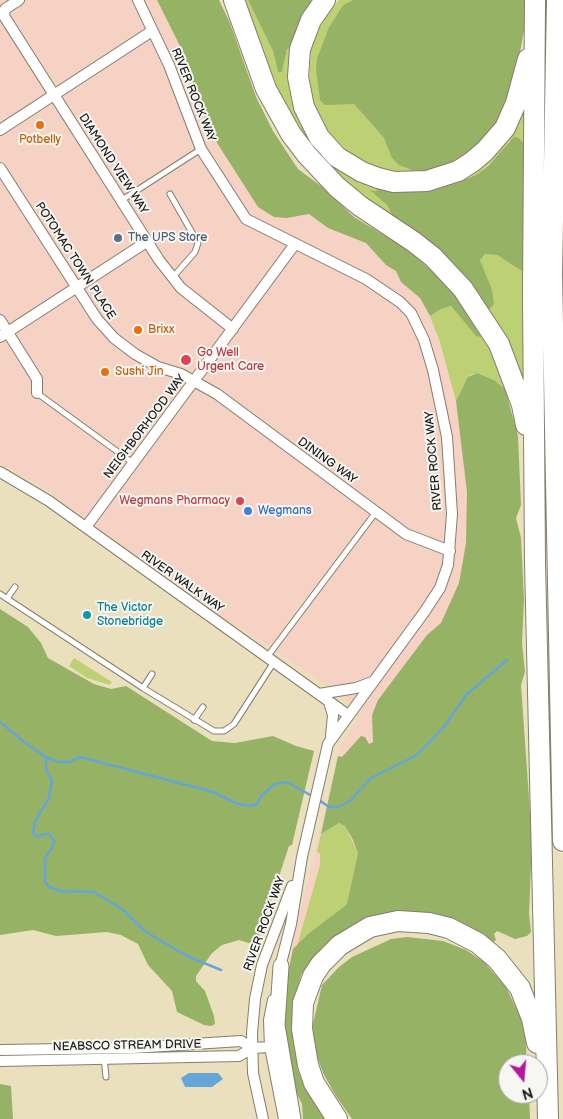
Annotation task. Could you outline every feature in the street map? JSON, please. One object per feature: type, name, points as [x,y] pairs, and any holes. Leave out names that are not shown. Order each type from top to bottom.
[{"type":"highway","points":[[234,0],[266,89],[278,113],[307,155],[337,187],[360,206],[414,242],[450,274],[480,314],[498,344],[522,405],[529,447],[535,521]]},
{"type":"highway","points":[[325,0],[311,20],[305,34],[299,62],[300,92],[311,124],[326,146],[347,164],[378,178],[411,182],[427,181],[458,171],[486,151],[505,128],[521,86],[529,54],[535,0]]},
{"type":"highway","points":[[535,0],[533,294],[535,521],[548,1119]]},
{"type":"highway","points":[[557,0],[552,274],[563,841]]},
{"type":"highway","points":[[337,1119],[314,1084],[308,1065],[302,1029],[303,1003],[307,989],[320,964],[340,945],[370,927],[398,921],[429,923],[464,934],[488,950],[510,974],[520,988],[532,1019],[548,1119]]},
{"type":"main road","points":[[281,966],[277,1025],[293,1119]]},
{"type":"street","name":"DIAMOND VIEW WAY","points":[[19,0],[5,9],[4,16],[172,278],[181,288],[233,329]]},
{"type":"street","name":"RIVER ROCK WAY","points":[[138,0],[169,65],[201,149],[248,222],[360,276],[407,307],[418,327],[433,370],[447,436],[452,514],[450,551],[440,588],[329,742],[302,857],[291,924],[269,1020],[270,1047],[284,1119]]},
{"type":"street","points":[[0,130],[152,31]]},
{"type":"street","name":"POTOMAC TOWN PLACE","points":[[0,168],[97,319],[114,338],[135,354],[158,367],[194,382]]},
{"type":"street","points":[[4,335],[148,241]]},
{"type":"street","name":"NEIGHBORHOOD WAY","points":[[86,527],[295,244]]},
{"type":"street","points":[[0,320],[4,335],[37,379],[37,393]]},
{"type":"street","name":"DINING WAY","points":[[194,382],[216,394],[406,534],[450,551]]},
{"type":"street","name":"RIVER WALK WAY","points":[[0,472],[49,501],[348,715]]},
{"type":"street","points":[[329,742],[333,715],[324,698],[372,682]]},
{"type":"street","name":"RIVER ROCK WAY","points":[[263,1119],[253,1072],[252,1048],[255,998],[262,965],[302,857]]},
{"type":"street","name":"NEABSCO STREAM DRIVE","points":[[0,1060],[240,1041],[252,1048]]},
{"type":"street","name":"NEABSCO STREAM DRIVE","points":[[0,1050],[239,1056],[252,1048],[270,1047]]},
{"type":"lane","points":[[122,200],[201,149]]},
{"type":"lane","points":[[170,194],[198,243],[195,252],[172,278]]},
{"type":"lane","points":[[37,393],[133,464]]},
{"type":"lane","points":[[0,594],[8,597],[30,616],[143,688],[217,732],[232,727],[270,660],[376,512]]},
{"type":"lane","points":[[8,597],[15,587]]},
{"type":"lane","points":[[143,688],[152,674]]},
{"type":"lane","points":[[194,720],[203,706]]},
{"type":"lane","points":[[104,1053],[106,1077]]},
{"type":"shaded area","points":[[0,0],[194,0],[260,161],[373,244],[431,282],[491,514],[350,906],[291,951],[340,747],[362,711],[287,658],[210,610],[41,486],[0,464]]},
{"type":"green space","points":[[157,0],[219,0],[230,23],[256,97],[273,131],[298,169],[325,189],[354,217],[405,248],[439,277],[458,298],[481,337],[476,336],[451,306],[441,309],[430,316],[420,298],[401,282],[396,271],[386,265],[366,243],[328,228],[309,214],[287,218],[274,217],[258,207],[212,135],[184,54]]},
{"type":"green space","points":[[240,0],[248,0],[273,51],[278,72],[282,72],[287,49],[299,46],[303,120],[377,185],[377,191],[372,190],[387,205],[395,221],[336,179],[287,119]]},
{"type":"green space","points":[[248,0],[311,0],[299,46],[287,49],[282,72],[278,72],[273,51]]},
{"type":"green space","points":[[339,0],[353,0],[343,5],[329,27],[316,69],[354,104],[384,138],[430,171],[416,176],[383,170],[357,159],[334,140],[322,124],[315,109],[309,84],[311,50],[318,31],[329,11]]},
{"type":"green space","points":[[353,0],[525,0],[525,25],[516,74],[507,104],[497,124],[465,158],[430,171],[412,170],[399,165],[392,158],[384,138],[354,104],[325,105],[320,100],[316,69],[317,59],[329,27],[343,5]]},
{"type":"green space","points":[[528,95],[526,146],[509,141],[504,150],[478,174],[438,188]]},
{"type":"green space","points":[[514,137],[519,138],[526,146],[525,273],[497,255],[485,254],[480,260],[492,290],[494,304],[489,310],[472,288],[395,221],[387,205],[370,190],[377,191],[377,185],[438,188],[459,182],[478,174],[489,165]]},
{"type":"green space","points":[[485,254],[497,255],[525,273],[529,410],[513,360],[489,310],[494,304],[480,259]]},
{"type":"green space","points":[[451,306],[473,332],[482,331],[497,364],[505,389],[494,380],[477,373],[470,375],[456,401],[440,342],[430,316],[441,309]]},
{"type":"green space","points":[[477,373],[494,380],[505,389],[518,436],[521,505],[516,518],[521,538],[524,599],[522,643],[525,672],[521,685],[532,841],[529,914],[531,932],[527,936],[515,939],[497,931],[494,934],[496,940],[493,942],[475,932],[353,926],[343,932],[309,963],[301,975],[296,995],[295,1047],[298,1071],[304,1085],[325,1119],[303,1119],[302,1104],[295,1090],[282,1027],[282,1001],[293,949],[308,934],[346,905],[348,899],[358,853],[353,840],[345,826],[339,823],[321,834],[338,756],[342,757],[361,736],[365,737],[369,744],[373,742],[372,715],[378,700],[427,635],[441,623],[459,583],[466,543],[467,492],[456,401],[468,377]]},
{"type":"green space","points":[[0,609],[28,627],[41,643],[48,658],[94,684],[111,689],[126,686],[212,741],[235,743],[273,736],[314,751],[292,845],[289,846],[259,937],[252,944],[239,940],[222,945],[212,953],[196,976],[196,981],[205,991],[215,1024],[211,1026],[204,1025],[177,1012],[172,991],[148,965],[138,944],[121,935],[107,932],[56,936],[33,930],[0,935]]},
{"type":"green space","points":[[74,658],[112,682],[110,685],[87,678],[69,666]]},
{"type":"green space","points":[[339,823],[345,826],[358,853],[346,905],[308,934],[297,946],[320,865],[320,854],[317,851],[321,834]]},
{"type":"green space","points":[[407,937],[443,941],[466,950],[484,962],[506,987],[525,1027],[526,1054],[498,1054],[498,1104],[529,1104],[530,1119],[352,1119],[324,1075],[314,1049],[313,1024],[322,985],[339,967],[352,957],[391,939]]},
{"type":"green space","points":[[0,1084],[11,1086],[13,1119],[0,1119]]},
{"type":"water","points":[[189,1073],[218,1073],[223,1079],[212,1087],[185,1087],[181,1078]]},
{"type":"waterway","points":[[319,800],[329,807],[338,807],[350,801],[371,778],[417,755],[444,727],[466,695],[507,660]]},
{"type":"waterway","points":[[0,722],[46,757],[59,762],[69,762],[80,757],[213,792],[238,804],[251,806],[257,804],[261,796],[275,784],[287,782],[312,796]]},
{"type":"waterway","points":[[46,757],[46,769],[52,780],[49,798],[35,821],[33,833],[37,837],[49,834],[54,841],[45,858],[45,882],[51,888],[62,891],[94,892],[122,909],[146,932],[187,956],[221,970]]},
{"type":"place","name":"Potbelly","points":[[40,125]]},
{"type":"place","name":"The UPS Store","points":[[118,238]]},
{"type":"place","name":"Brixx","points":[[138,330]]},
{"type":"place","name":"Go Well Urgent Care","points":[[186,360]]},
{"type":"place","name":"Sushi Jin","points":[[105,372]]},
{"type":"place","name":"Wegmans Pharmacy","points":[[240,501]]},
{"type":"place","name":"Wegmans","points":[[248,511]]},
{"type":"place","name":"The Victor Stonebridge","points":[[87,615]]}]
